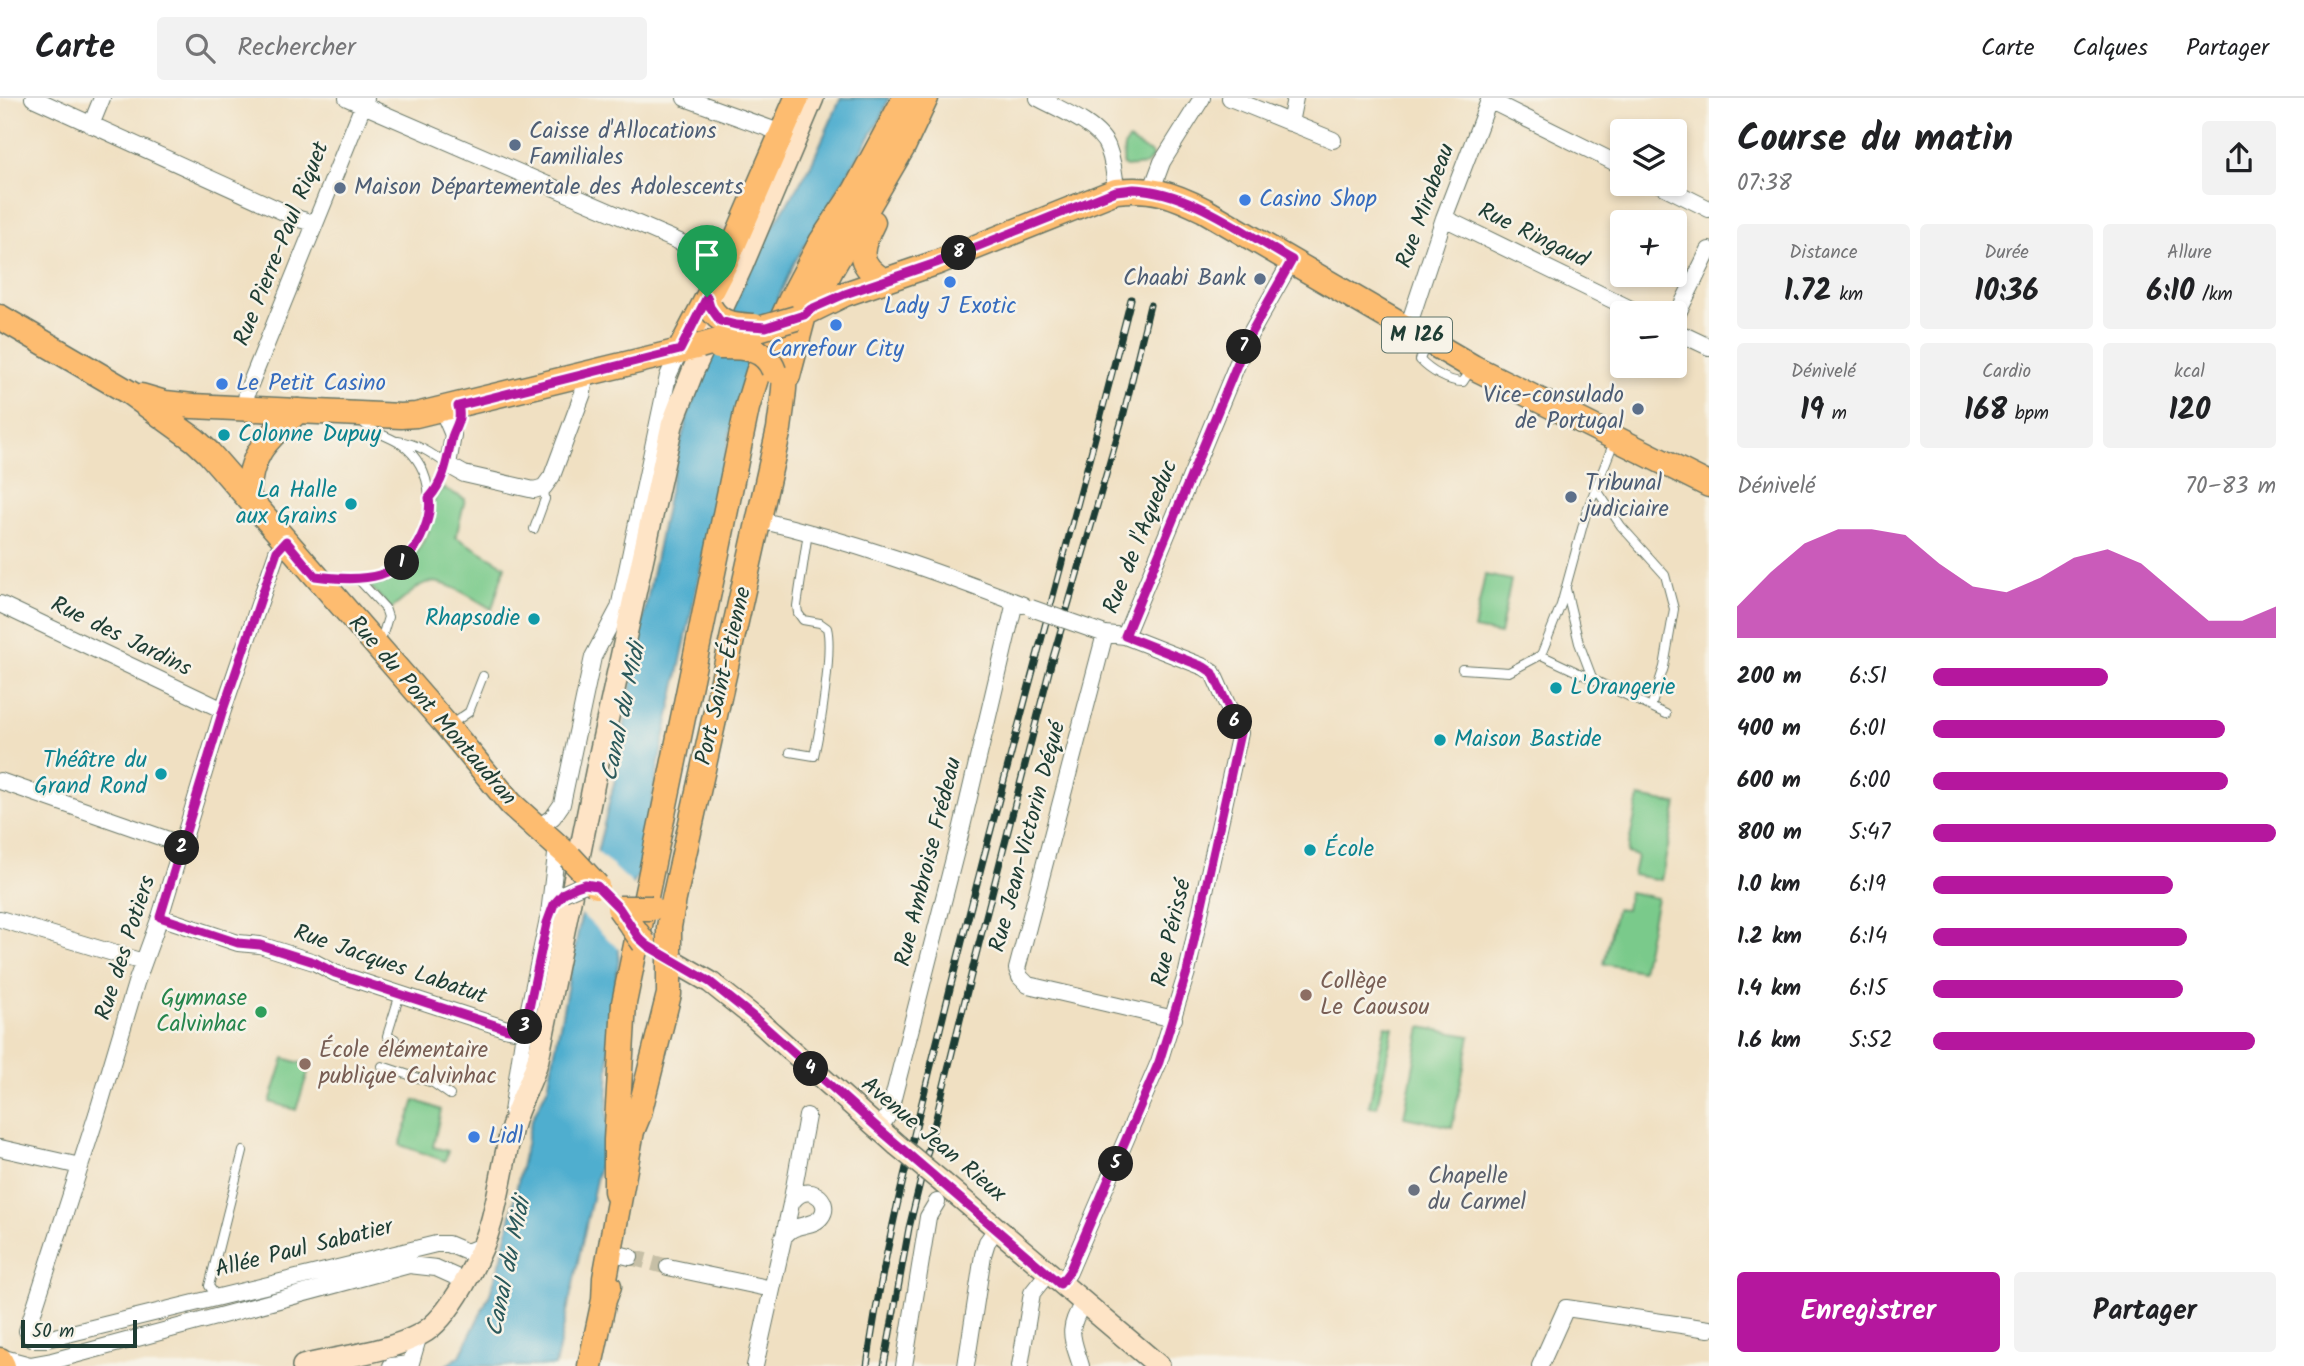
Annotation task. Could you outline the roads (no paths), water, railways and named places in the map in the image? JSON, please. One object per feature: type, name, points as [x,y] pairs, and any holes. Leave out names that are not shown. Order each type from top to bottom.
[{"type":"main road","points":[[690,348],[797,98]]},
{"type":"main road","points":[[303,1366],[396,1344],[419,1335],[443,1317],[465,1281],[490,1226],[514,1122],[532,1081],[538,1059],[599,758],[672,425],[813,98]]},
{"type":"main road","points":[[0,317],[130,393],[177,405],[454,418],[586,375],[766,327],[801,310],[821,242],[855,191],[905,98]]},
{"type":"main road","points":[[619,1199],[616,1191],[615,1140],[624,1003],[724,514],[754,386],[801,310],[831,270],[903,147],[926,98]]},
{"type":"main road","points":[[883,280],[864,263],[861,250],[905,157],[903,147]]},
{"type":"main road","name":"M 126","points":[[801,310],[936,263],[1116,191],[1155,190],[1204,210],[1473,367],[1709,485]]},
{"type":"main road","points":[[709,302],[715,316],[724,323],[766,327]]},
{"type":"main road","name":"Port Saint-Étienne","points":[[639,1114],[669,994],[669,927],[663,904],[759,520],[779,429],[780,372],[801,310]]},
{"type":"main road","points":[[766,327],[780,372]]},
{"type":"main road","points":[[690,348],[751,348],[780,372]]},
{"type":"main road","name":"Rue du Pont Montaudran","points":[[130,393],[195,440],[248,496],[510,803],[564,851],[619,908],[644,943],[670,960]]},
{"type":"main road","points":[[248,496],[251,468],[258,451],[265,441],[299,411]]},
{"type":"main road","points":[[619,908],[639,910],[663,904]]},
{"type":"main road","name":"Avenue Jean Rieux","points":[[670,960],[710,982],[755,1018],[897,1144],[940,1192],[997,1228],[1159,1366]]},
{"type":"main road","points":[[619,1256],[619,1199],[632,1131],[639,1114]]},
{"type":"main road","points":[[590,1366],[604,1300],[619,1256],[642,1132],[639,1114]]},
{"type":"main road","points":[[0,1358],[3,1366]]},
{"type":"street","points":[[33,98],[299,219],[314,223]]},
{"type":"street","points":[[91,125],[102,98]]},
{"type":"street","points":[[347,98],[364,101],[726,262]]},
{"type":"street","points":[[685,98],[782,133]]},
{"type":"street","points":[[1038,98],[1093,128],[1101,136],[1108,146],[1116,191]]},
{"type":"street","points":[[1155,190],[1163,163],[1202,98]]},
{"type":"street","points":[[1230,98],[1333,141]]},
{"type":"street","points":[[1290,123],[1296,98]]},
{"type":"street","points":[[1490,99],[1610,160]]},
{"type":"street","name":"Rue Mirabeau","points":[[1405,328],[1490,99]]},
{"type":"street","name":"Rue Pierre-Paul Riquet","points":[[245,409],[247,392],[364,101]]},
{"type":"street","points":[[1683,196],[1709,209]]},
{"type":"street","name":"Rue Ringaud","points":[[1444,218],[1614,301]]},
{"type":"street","points":[[1684,301],[1709,250]]},
{"type":"street","name":"Rue de l'Aqueduc","points":[[759,520],[808,531],[909,561],[1031,608],[1098,631],[1125,636],[1248,338],[1292,260]]},
{"type":"street","points":[[1687,337],[1709,347]]},
{"type":"street","points":[[537,828],[552,817],[562,804],[593,657],[619,608],[668,376],[690,348]]},
{"type":"street","points":[[454,418],[448,465],[476,477],[534,490],[544,487],[552,476],[579,405],[586,375]]},
{"type":"street","name":"Rue des Potiers","points":[[27,1331],[183,845],[223,710],[277,551],[286,541]]},
{"type":"street","name":"Rue Ambroise Frédeau","points":[[879,1129],[889,1114],[931,953],[1015,602]]},
{"type":"street","name":"Rue des Jardins","points":[[0,604],[223,710]]},
{"type":"street","name":"Rue Jean-Victorin Déqué","points":[[1098,631],[1017,969],[1028,985],[1174,1020]]},
{"type":"street","name":"Rue Périssé","points":[[1020,1366],[1032,1293],[1054,1278],[1069,1272],[1159,1062],[1174,1020],[1240,733],[1213,673],[1125,636]]},
{"type":"street","points":[[0,781],[183,845]]},
{"type":"street","points":[[514,1122],[511,1109],[524,1032],[564,851]]},
{"type":"street","points":[[549,914],[564,893],[585,884],[597,886]]},
{"type":"street","name":"Rue Jacques Labatut","points":[[160,917],[238,943],[260,945],[314,962],[335,973],[400,995],[524,1032]]},
{"type":"street","points":[[0,919],[144,962]]},
{"type":"street","points":[[755,1366],[791,1204],[807,1116]]},
{"type":"street","points":[[0,1148],[80,1167]]},
{"type":"street","points":[[782,1239],[792,1228],[814,1223],[821,1218],[824,1210],[818,1195],[810,1192],[795,1196],[791,1204]]},
{"type":"street","points":[[904,1366],[928,1217],[940,1192]]},
{"type":"street","points":[[965,1366],[983,1255],[987,1242],[997,1228]]},
{"type":"street","name":"Allée Paul Sabatier","points":[[27,1331],[32,1339],[47,1339],[436,1244],[447,1244],[467,1252],[481,1246]]},
{"type":"street","name":"Allée Paul Sabatier","points":[[0,1358],[30,1365],[409,1265],[436,1268],[465,1281]]},
{"type":"street","points":[[668,1267],[772,1289]]},
{"type":"street","points":[[1081,1366],[1071,1331],[1072,1322],[1083,1303]]},
{"type":"street","points":[[1540,1366],[1566,1308],[1709,1329]]},
{"type":"street","points":[[138,1317],[143,1336]]},
{"type":"street","points":[[391,1366],[410,1365],[419,1335]]},
{"type":"lane","points":[[354,414],[367,427],[398,441],[414,443],[448,465],[437,489],[429,498]]},
{"type":"lane","points":[[1462,669],[1509,672],[1541,655],[1566,588],[1595,487],[1616,438]]},
{"type":"lane","points":[[315,576],[349,580],[384,575],[401,565],[421,539],[429,514],[429,498],[421,467],[398,441]]},
{"type":"lane","points":[[534,529],[545,499],[544,487]]},
{"type":"lane","points":[[1595,487],[1621,526],[1665,575],[1674,609],[1664,667],[1651,707]]},
{"type":"lane","points":[[790,752],[814,756],[819,736],[828,644],[827,628],[820,623],[803,620],[798,613],[808,531]]},
{"type":"lane","points":[[359,579],[385,608],[388,617],[383,634],[374,643]]},
{"type":"lane","points":[[1566,588],[1579,643],[1593,680]]},
{"type":"lane","points":[[1541,655],[1666,714]]},
{"type":"lane","points":[[447,726],[470,712],[483,676]]},
{"type":"lane","points":[[395,1039],[387,1035],[400,995]]},
{"type":"lane","points":[[382,1066],[433,1083],[450,1095]]},
{"type":"lane","points":[[217,1297],[209,1286],[243,1151]]},
{"type":"water","name":"Canal du Midi","points":[[841,98],[889,98],[880,120],[794,263],[749,362],[736,406],[659,762],[638,876],[634,882],[619,946],[610,1016],[607,1130],[555,1366],[445,1366],[460,1356],[490,1294],[502,1257],[531,1121],[548,1087],[580,922],[618,767],[637,650],[674,467],[689,411],[757,252],[810,167]]},
{"type":"tunnel","points":[[630,1257],[668,1267]]},
{"type":"railway","points":[[867,1366],[892,1230],[924,1094],[991,828],[1131,299]]},
{"type":"railway","points":[[884,1366],[909,1228],[975,959],[1051,664],[1124,413],[1150,305]]},
{"type":"place","name":"Caisse d'Allocations Familiales","points":[[515,145]]},
{"type":"place","name":"Maison Départementale des Adolescents","points":[[340,188]]},
{"type":"place","name":"Casino Shop","points":[[1245,200]]},
{"type":"place","name":"Chaabi Bank","points":[[1260,279]]},
{"type":"place","name":"Lady J Exotic","points":[[950,282]]},
{"type":"place","name":"Carrefour City","points":[[836,325]]},
{"type":"place","name":"Le Petit Casino","points":[[222,384]]},
{"type":"place","name":"Vice-consulado de Portugal","points":[[1638,409]]},
{"type":"place","name":"Colonne Dupuy","points":[[224,435]]},
{"type":"place","name":"Tribunal judiciaire","points":[[1571,497]]},
{"type":"place","name":"La Halle aux Grains","points":[[351,504]]},
{"type":"place","name":"Rhapsodie","points":[[534,619]]},
{"type":"place","name":"L'Orangerie","points":[[1556,688]]},
{"type":"place","name":"Maison Bastide","points":[[1440,740]]},
{"type":"place","name":"Théâtre du Grand Rond","points":[[161,774]]},
{"type":"place","name":"École","points":[[1310,850]]},
{"type":"place","name":"Collège Le Caousou","points":[[1306,995]]},
{"type":"place","name":"Gymnase Calvinhac","points":[[261,1012]]},
{"type":"place","name":"École élémentaire publique Calvinhac","points":[[305,1064]]},
{"type":"place","name":"Lidl","points":[[474,1137]]},
{"type":"place","name":"Chapelle du Carmel","points":[[1414,1190]]}]
